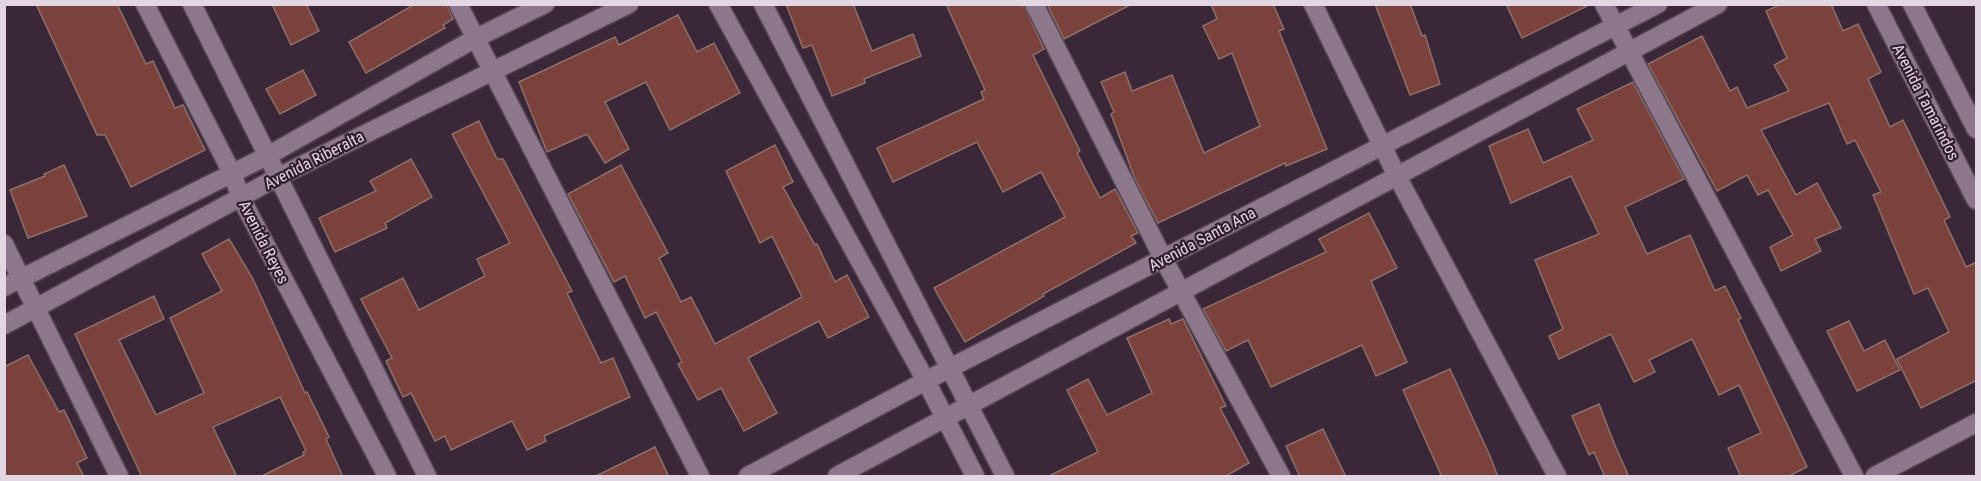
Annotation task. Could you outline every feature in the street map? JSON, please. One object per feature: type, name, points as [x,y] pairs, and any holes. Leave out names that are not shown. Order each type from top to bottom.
[{"type":"street","name":"Avenida Reyes","points":[[145,4],[232,173],[241,198],[387,477]]},
{"type":"street","points":[[192,4],[427,477]]},
{"type":"street","points":[[458,4],[700,477]]},
{"type":"street","name":"Avenida Riberalta","points":[[4,287],[269,155],[476,38],[545,4]]},
{"type":"street","name":"Avenida Riberalta","points":[[4,325],[278,177],[629,4]]},
{"type":"street","points":[[718,4],[926,381],[975,477]]},
{"type":"street","points":[[763,4],[1005,477]]},
{"type":"street","points":[[1034,4],[1164,260],[1281,477]]},
{"type":"street","points":[[1313,4],[1397,176],[1557,477]]},
{"type":"street","points":[[1604,4],[1854,477]]},
{"type":"street","name":"Avenida Santa Ana","points":[[748,477],[948,369],[1164,260],[1382,145],[1616,28],[1658,4]]},
{"type":"street","points":[[837,477],[944,417],[1718,4]]},
{"type":"street","name":"Avenida Tamarindos","points":[[1876,4],[1977,200]]},
{"type":"street","name":"Avenida Tamarindos","points":[[1912,4],[1977,129]]},
{"type":"street","points":[[4,244],[119,477]]},
{"type":"street","points":[[1875,477],[1977,423]]},
{"type":"building","points":[[36,4],[117,4],[146,64],[153,61],[175,108],[183,105],[205,150],[131,187],[105,135],[97,135]]},
{"type":"building","points":[[272,4],[306,4],[319,31],[291,45]]},
{"type":"building","points":[[415,4],[447,4],[453,19],[443,25],[445,28],[366,73],[349,42]]},
{"type":"building","points":[[786,4],[853,4],[872,51],[913,34],[921,56],[864,79],[865,83],[832,96],[812,45],[803,48]]},
{"type":"building","points":[[946,4],[1023,4],[1044,49],[1033,55],[1080,151],[1077,153],[1100,198],[1115,189],[1138,233],[1131,236],[1136,243],[1043,294],[1044,296],[965,342],[934,288],[1065,217],[1041,172],[1003,192],[977,142],[893,182],[877,148],[984,99],[981,92],[985,90]]},
{"type":"building","points":[[1047,4],[1132,4],[1064,39]]},
{"type":"building","points":[[1211,4],[1273,4],[1284,29],[1279,31],[1327,149],[1286,166],[1285,163],[1158,223],[1135,179],[1111,114],[1114,112],[1101,82],[1125,72],[1132,91],[1172,75],[1204,153],[1260,126],[1232,53],[1219,59],[1203,26],[1217,19]]},
{"type":"building","points":[[1375,4],[1410,4],[1422,36],[1425,35],[1440,84],[1410,95]]},
{"type":"building","points":[[1506,4],[1591,4],[1522,38]]},
{"type":"building","points":[[1781,4],[1831,4],[1843,31],[1858,24],[1881,72],[1868,79],[1890,127],[1903,120],[1950,217],[1944,220],[1966,267],[1977,262],[1977,380],[1921,408],[1897,359],[1949,332],[1928,288],[1914,294],[1873,195],[1881,192],[1855,140],[1847,144],[1829,103],[1761,130],[1796,195],[1817,183],[1841,228],[1815,239],[1821,251],[1781,271],[1770,247],[1793,235],[1768,190],[1758,195],[1747,175],[1717,191],[1648,64],[1702,36],[1730,91],[1737,87],[1747,108],[1789,91],[1774,65],[1787,58],[1766,11]]},
{"type":"building","points":[[678,15],[697,52],[714,43],[740,93],[670,130],[646,82],[605,102],[629,149],[605,163],[587,134],[547,152],[519,82],[615,37],[619,45]]},
{"type":"building","points":[[303,70],[316,95],[280,114],[266,89]]},
{"type":"building","points":[[1633,82],[1684,179],[1625,207],[1647,254],[1690,235],[1715,291],[1725,286],[1741,318],[1738,320],[1807,467],[1787,477],[1741,477],[1728,448],[1761,433],[1739,385],[1719,395],[1692,339],[1649,360],[1655,372],[1634,382],[1611,334],[1559,359],[1549,336],[1563,329],[1535,260],[1599,234],[1571,176],[1511,203],[1489,146],[1528,129],[1543,163],[1593,140],[1577,109]]},
{"type":"building","points":[[479,121],[497,159],[503,159],[572,291],[567,293],[601,363],[613,358],[630,397],[544,436],[546,441],[527,450],[512,421],[451,450],[445,436],[435,441],[411,393],[403,397],[386,361],[392,358],[361,299],[403,278],[419,310],[485,276],[477,259],[510,243],[452,134]]},
{"type":"building","points":[[775,145],[793,182],[783,187],[815,245],[817,244],[835,282],[847,275],[869,317],[828,338],[819,321],[748,358],[777,413],[744,431],[721,388],[698,400],[678,364],[682,362],[656,312],[645,318],[625,276],[614,282],[568,194],[621,165],[668,253],[659,258],[681,302],[691,297],[715,344],[802,297],[772,236],[760,243],[726,171]]},
{"type":"building","points":[[411,159],[432,197],[385,223],[387,228],[335,252],[319,218],[376,191],[370,181]]},
{"type":"building","points":[[64,165],[87,216],[28,238],[10,190],[45,176],[44,174]]},
{"type":"building","points":[[1369,213],[1397,268],[1371,281],[1407,362],[1376,376],[1362,345],[1271,387],[1248,340],[1226,351],[1203,309],[1326,252],[1319,239]]},
{"type":"building","points":[[229,239],[253,279],[305,393],[307,392],[329,437],[326,439],[343,477],[260,477],[304,455],[303,452],[306,451],[280,397],[213,427],[237,477],[142,477],[75,334],[154,296],[164,319],[119,340],[156,415],[204,393],[170,318],[222,291],[202,254]]},
{"type":"building","points":[[1169,319],[1171,324],[1183,319],[1226,406],[1220,408],[1249,463],[1224,477],[1047,477],[1098,452],[1067,390],[1088,379],[1107,415],[1152,393],[1127,338]]},
{"type":"building","points":[[1849,321],[1864,351],[1885,340],[1900,370],[1857,391],[1827,331]]},
{"type":"building","points":[[28,355],[59,412],[64,410],[87,458],[77,463],[84,477],[4,477],[4,367]]},
{"type":"building","points":[[1450,369],[1498,477],[1442,477],[1403,390]]},
{"type":"building","points":[[1599,404],[1629,477],[1605,477],[1594,452],[1589,455],[1572,416]]},
{"type":"building","points":[[1323,429],[1346,477],[1300,477],[1286,446]]},
{"type":"building","points":[[655,447],[669,477],[594,477]]}]
